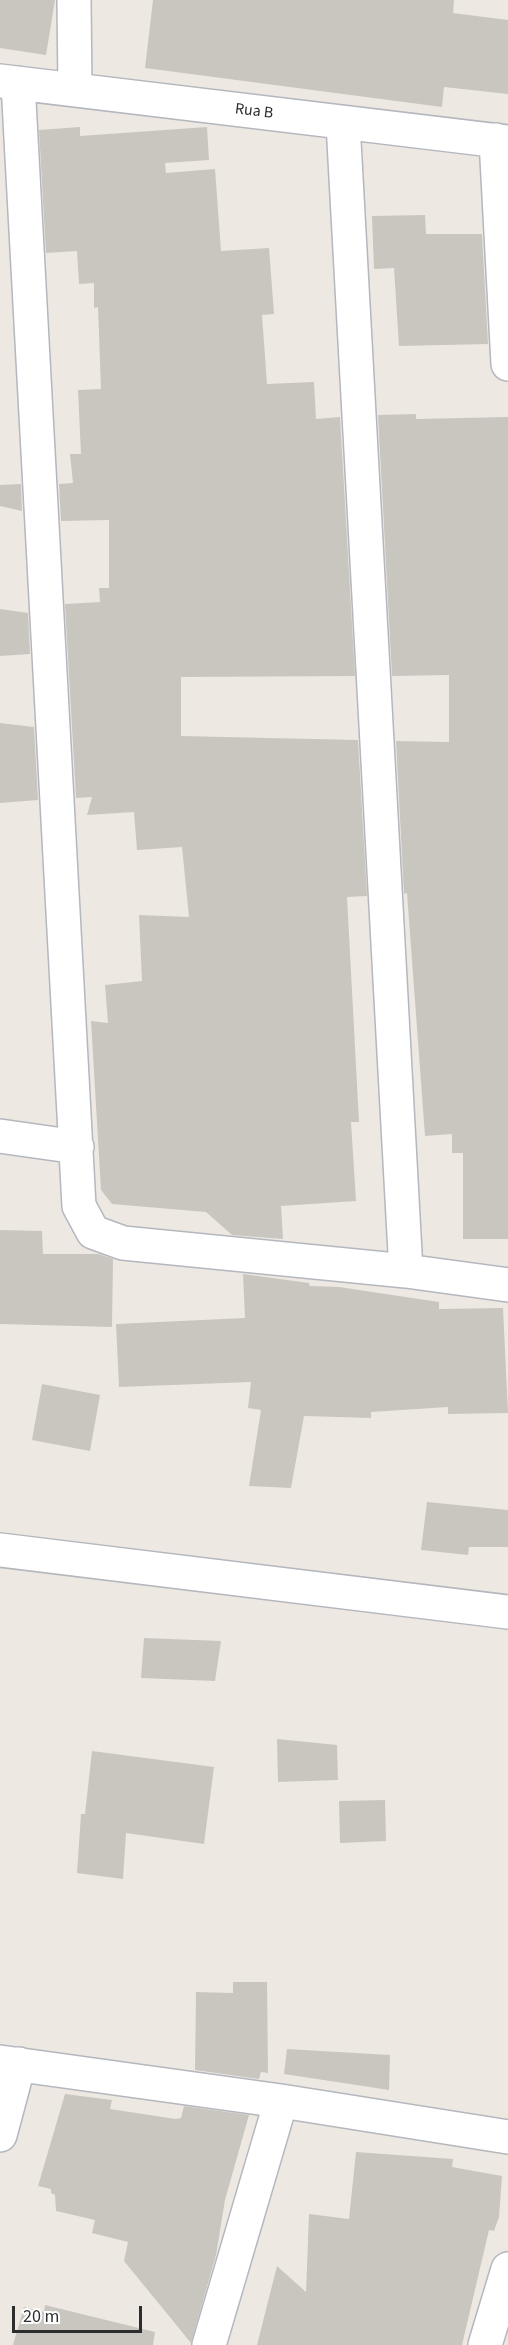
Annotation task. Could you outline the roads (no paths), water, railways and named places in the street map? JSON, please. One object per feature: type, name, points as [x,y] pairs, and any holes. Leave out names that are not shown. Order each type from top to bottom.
[{"type":"street","points":[[74,0],[75,90]]},
{"type":"street","points":[[9,82],[79,1206],[93,1232],[123,1243],[406,1270],[508,1285]]},
{"type":"street","name":"Rua B","points":[[9,82],[502,141]]},
{"type":"street","points":[[344,123],[406,1270]]},
{"type":"street","points":[[502,141],[508,364]]},
{"type":"street","points":[[0,1136],[77,1147]]},
{"type":"street","points":[[0,1550],[508,1612]]},
{"type":"street","points":[[0,2135],[10,2063],[281,2101],[508,2137]]},
{"type":"street","points":[[209,2345],[281,2101]]},
{"type":"street","points":[[485,2345],[508,2269]]}]
